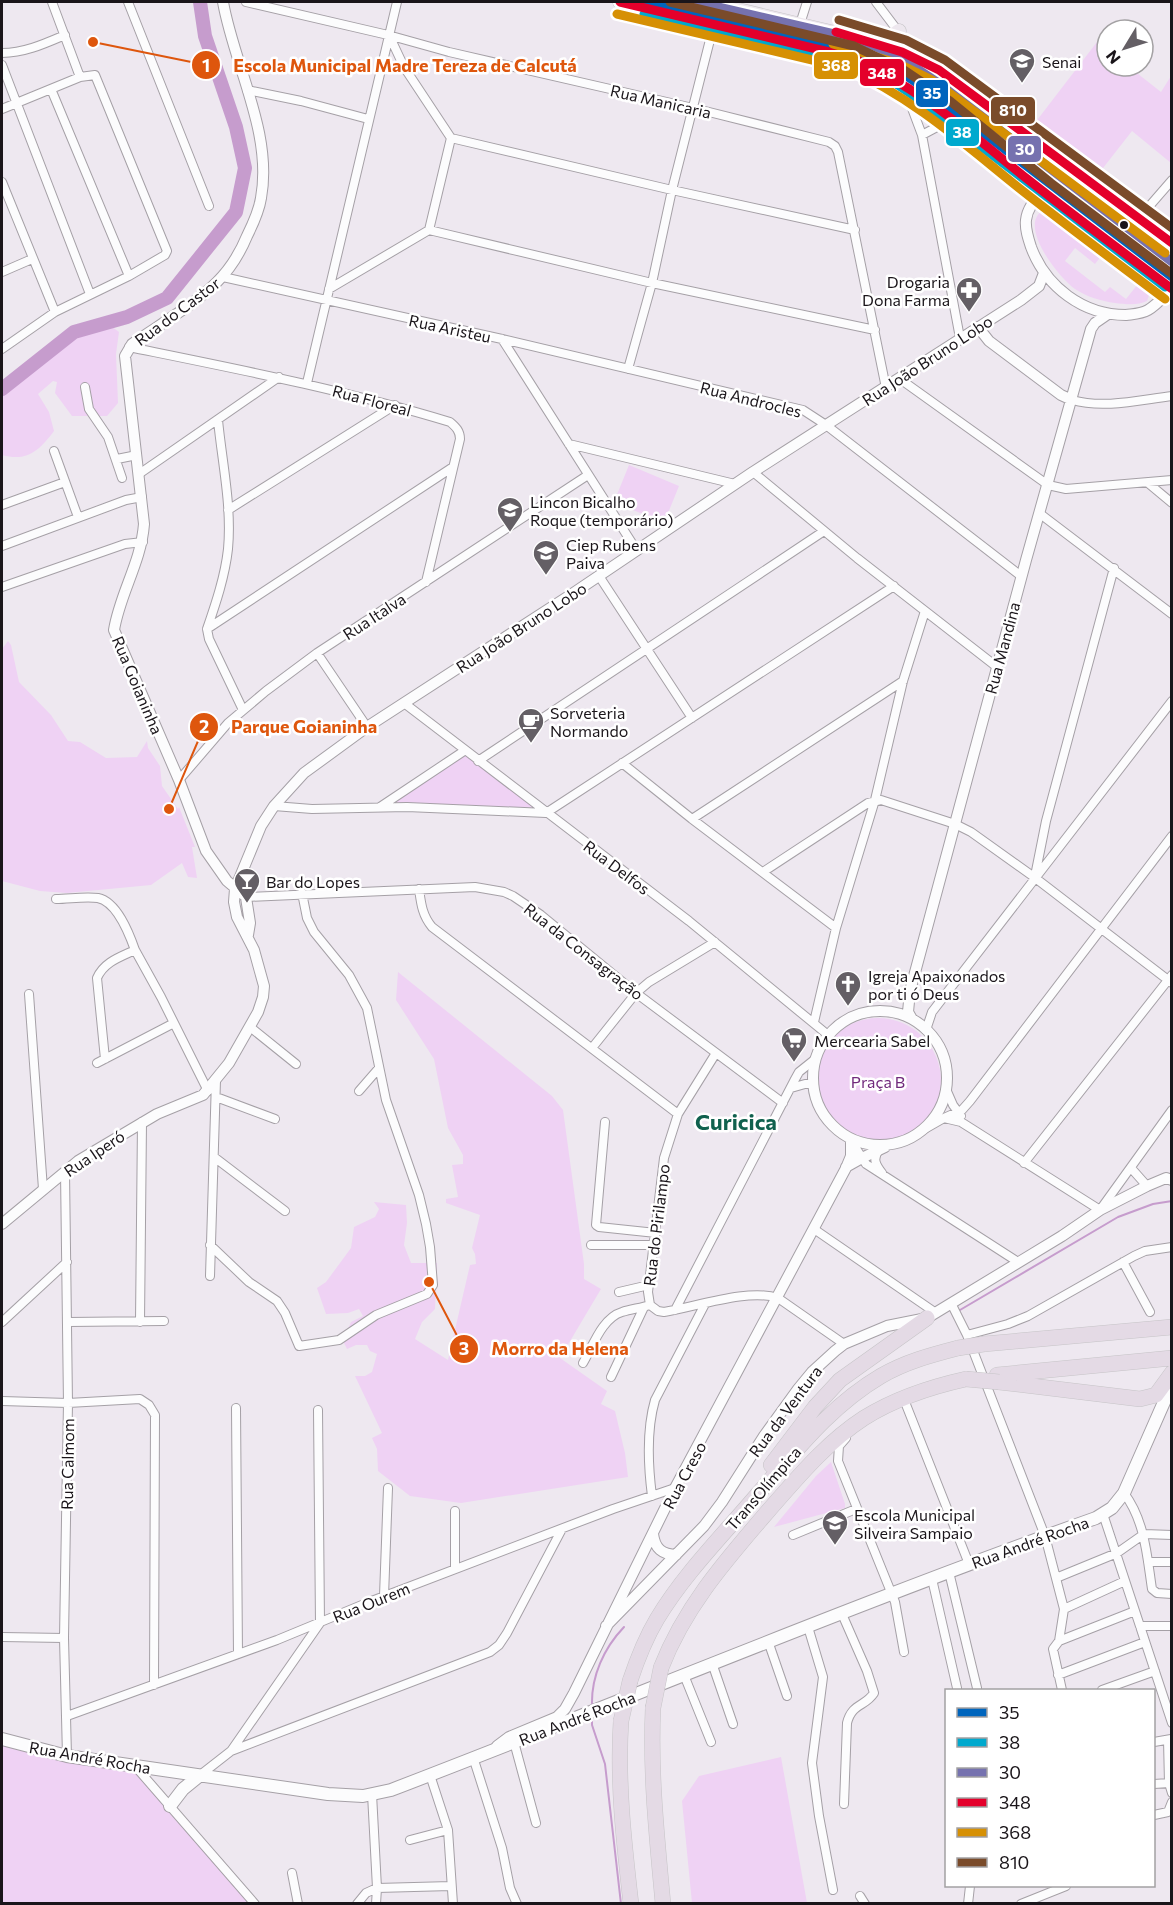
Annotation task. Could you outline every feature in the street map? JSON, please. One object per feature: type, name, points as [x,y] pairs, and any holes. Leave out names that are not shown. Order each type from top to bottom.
[{"type":"highway","points":[[715,1544],[739,1507],[821,1400],[852,1370],[932,1315]]},
{"type":"highway","name":"TransOlímpica","points":[[631,1904],[619,1756],[621,1721],[637,1659],[658,1618],[674,1594],[824,1419],[847,1400],[896,1369],[958,1348],[1166,1328]]},
{"type":"highway","name":"TransOlímpica","points":[[663,1904],[651,1754],[653,1708],[661,1668],[678,1629],[705,1587],[736,1548],[823,1450],[849,1428],[878,1410],[908,1395],[961,1380],[998,1379],[1167,1359]]},
{"type":"highway","points":[[998,1379],[1140,1399],[1156,1395],[1172,1373]]},
{"type":"main road","points":[[621,2],[850,57],[880,69],[907,85],[952,119],[1171,289]]},
{"type":"main road","points":[[705,2],[881,44],[905,52],[939,69],[1172,243]]},
{"type":"main road","points":[[881,44],[899,31]]},
{"type":"main road","points":[[1124,1493],[1172,1384]]},
{"type":"main road","name":"Rua André Rocha","points":[[2,1739],[67,1756],[199,1776],[346,1796],[372,1794],[430,1775],[602,1709],[768,1641],[1103,1514],[1118,1502],[1124,1493]]},
{"type":"main road","points":[[170,1806],[183,1789],[199,1776]]},
{"type":"street","points":[[52,2],[80,77]]},
{"type":"street","points":[[128,2],[209,206]]},
{"type":"street","name":"Rua do Castor","points":[[129,347],[223,277],[245,242],[258,211],[264,176],[262,149],[227,26],[223,2]]},
{"type":"street","name":"Rua Manicaria","points":[[246,2],[829,142],[838,152],[886,388]]},
{"type":"street","points":[[307,383],[397,2]]},
{"type":"street","points":[[800,24],[807,2]]},
{"type":"street","points":[[876,2],[904,39],[907,95],[922,135],[960,338]]},
{"type":"street","points":[[628,369],[652,282],[672,190],[714,24]]},
{"type":"street","points":[[388,35],[404,67],[451,138],[855,230]]},
{"type":"street","points":[[2,53],[30,49],[65,36]]},
{"type":"street","points":[[2,65],[90,294]]},
{"type":"street","points":[[2,109],[80,77],[95,75],[167,253],[129,276],[55,312],[2,349]]},
{"type":"street","points":[[51,89],[129,276]]},
{"type":"street","points":[[247,90],[301,101],[368,119]]},
{"type":"street","points":[[922,135],[952,119]]},
{"type":"street","points":[[429,230],[451,138]]},
{"type":"street","points":[[1049,151],[1054,173],[1028,212],[1026,228],[1036,259],[1044,273],[1068,296],[1093,310],[1108,314],[1135,314],[1147,311],[1171,289]]},
{"type":"street","points":[[1139,218],[1172,180]]},
{"type":"street","points":[[2,182],[55,312]]},
{"type":"street","points":[[329,289],[429,230],[652,282],[875,330]]},
{"type":"street","points":[[2,272],[32,260]]},
{"type":"street","name":"Rua João Bruno Lobo","points":[[235,889],[261,826],[274,806],[304,772],[367,727],[637,551],[753,472],[1034,291],[1039,286],[1044,273]]},
{"type":"street","name":"Rua Aristeu","points":[[223,277],[502,339],[637,551]]},
{"type":"street","name":"Rua Mandina","points":[[913,1020],[908,1012],[910,991],[1021,576],[1091,329],[1095,323],[1108,314]]},
{"type":"street","points":[[978,327],[989,341],[1051,388],[1072,400],[1100,405],[1172,396]]},
{"type":"street","name":"Rua Androcles","points":[[502,339],[803,410],[826,425],[1021,576]]},
{"type":"street","name":"Rua Floreal","points":[[129,347],[307,383],[395,405],[450,422],[460,434],[460,439],[426,582]]},
{"type":"street","name":"Rua Goianinha","points":[[129,347],[125,361],[144,524],[142,542],[114,630],[179,780],[206,851],[235,889],[246,897]]},
{"type":"street","points":[[139,474],[279,377]]},
{"type":"street","points":[[900,379],[1048,485],[1066,489],[1172,480]]},
{"type":"street","points":[[85,387],[89,409],[108,437],[122,478]]},
{"type":"street","points":[[228,510],[395,405]]},
{"type":"street","points":[[218,420],[228,510],[228,547],[225,569],[207,629],[209,639],[243,710]]},
{"type":"street","points":[[569,444],[735,484]]},
{"type":"street","points":[[54,451],[78,517]]},
{"type":"street","points":[[117,459],[137,454]]},
{"type":"street","points":[[207,629],[453,468]]},
{"type":"street","points":[[753,472],[997,668]]},
{"type":"street","name":"Rua Italva","points":[[179,780],[228,723],[317,653],[588,475]]},
{"type":"street","points":[[2,505],[65,482]]},
{"type":"street","points":[[1148,483],[1172,503]]},
{"type":"street","points":[[2,546],[126,500],[142,497]]},
{"type":"street","points":[[1039,513],[1172,614]]},
{"type":"street","points":[[477,761],[824,531]]},
{"type":"street","points":[[2,587],[125,544],[142,542]]},
{"type":"street","points":[[1034,877],[1046,821],[1114,568]]},
{"type":"street","points":[[599,576],[692,718]]},
{"type":"street","points":[[274,806],[312,809],[496,809],[546,813],[894,586]]},
{"type":"street","points":[[814,1022],[836,928],[875,800],[903,681],[925,611]]},
{"type":"street","points":[[317,653],[367,727]]},
{"type":"street","points":[[692,819],[903,681]]},
{"type":"street","points":[[926,1030],[932,1012],[1172,701]]},
{"type":"street","name":"Rua Delfos","points":[[404,704],[715,942],[828,1035]]},
{"type":"street","points":[[380,808],[464,751]]},
{"type":"street","points":[[622,764],[836,928]]},
{"type":"street","points":[[763,872],[875,800],[881,800],[955,824],[971,832],[1170,979],[1024,1163]]},
{"type":"street","points":[[846,1168],[862,1158],[912,1137],[972,1099],[1172,836]]},
{"type":"street","points":[[242,875],[250,922],[248,935]]},
{"type":"street","name":"Rua da Consagração","points":[[246,897],[475,887],[504,892],[541,915],[636,993],[783,1103]]},
{"type":"street","points":[[210,1276],[214,1157],[212,1094],[216,1080],[250,1027],[263,997],[264,986],[262,972],[248,935],[237,917],[234,902],[235,889]]},
{"type":"street","points":[[418,889],[422,912],[425,920],[432,927],[678,1114]]},
{"type":"street","points":[[210,1245],[249,1282],[277,1301],[285,1312],[300,1349],[339,1340],[376,1316],[428,1294],[433,1285],[430,1247],[419,1195],[386,1100],[367,1008],[349,975],[314,932],[307,918],[302,893]]},
{"type":"street","points":[[56,899],[96,898],[105,900],[115,909],[212,1094],[275,1119]]},
{"type":"street","points":[[592,1048],[636,993],[649,982],[715,942]]},
{"type":"street","points":[[135,950],[108,962],[101,969],[97,978],[101,1061],[174,1023]]},
{"type":"street","name":"Rua Mandina","points":[[891,1012],[900,1007],[910,991]]},
{"type":"street","points":[[29,994],[43,1189]]},
{"type":"street","points":[[805,1015],[818,1004]]},
{"type":"street","points":[[675,1310],[799,1072],[814,1060],[828,1035],[841,1023],[860,1014],[881,1011],[913,1020],[926,1030],[939,1047],[943,1057],[946,1068],[946,1089],[940,1107],[923,1130]]},
{"type":"street","points":[[913,1020],[932,1012]]},
{"type":"street","points":[[250,1027],[296,1064]]},
{"type":"street","name":"Rua do Pirilampo","points":[[716,1053],[678,1114],[664,1158],[647,1306],[658,1311],[675,1310],[758,1294],[778,1298]]},
{"type":"street","points":[[814,1060],[812,1084],[819,1107],[825,1117],[841,1134],[852,1140],[884,1148]]},
{"type":"street","points":[[359,1091],[379,1068]]},
{"type":"street","points":[[791,1088],[812,1084]]},
{"type":"street","points":[[946,1089],[955,1108],[969,1126]]},
{"type":"street","name":"Rua Iperó","points":[[2,1224],[78,1161],[156,1114],[212,1094]]},
{"type":"street","points":[[944,1118],[955,1119],[969,1126],[1100,1210],[1172,1110]]},
{"type":"street","points":[[140,1322],[142,1122]]},
{"type":"street","points":[[605,1122],[596,1225],[656,1233]]},
{"type":"street","points":[[852,1140],[866,1164],[1018,1262]]},
{"type":"street","name":"Rua Creso","points":[[492,1750],[509,1737],[546,1723],[565,1709],[675,1488],[846,1168],[852,1140]]},
{"type":"street","points":[[882,1174],[875,1158],[884,1148]]},
{"type":"street","points":[[214,1157],[285,1211]]},
{"type":"street","points":[[1131,1168],[1147,1186]]},
{"type":"street","name":"Rua Calmom","points":[[65,1172],[68,1403],[64,1638],[67,1756]]},
{"type":"street","name":"Rua da Ventura","points":[[606,1626],[715,1512],[752,1452],[798,1389],[812,1372],[844,1344],[887,1326],[932,1315],[1062,1236],[1100,1210],[1147,1186],[1170,1178]]},
{"type":"street","points":[[814,1229],[932,1315]]},
{"type":"street","points":[[591,1245],[654,1245]]},
{"type":"street","points":[[967,1335],[1028,1316],[1145,1251],[1172,1247]]},
{"type":"street","points":[[2,1322],[67,1262]]},
{"type":"street","points":[[1123,1262],[1150,1312]]},
{"type":"street","points":[[620,1292],[649,1285]]},
{"type":"street","points":[[778,1298],[844,1344]]},
{"type":"street","points":[[652,1496],[649,1473],[651,1416],[656,1400],[705,1304]]},
{"type":"street","points":[[951,1305],[967,1335],[1045,1536],[1064,1609],[1059,1641],[1053,1649],[1062,1689]]},
{"type":"street","points":[[583,1363],[601,1329],[613,1316],[620,1312],[647,1306]]},
{"type":"street","points":[[611,1377],[647,1306]]},
{"type":"street","points":[[68,1322],[164,1321]]},
{"type":"street","points":[[904,1652],[897,1610],[838,1461],[839,1446],[845,1438],[868,1421],[916,1398]]},
{"type":"street","points":[[2,1401],[68,1403],[140,1399],[149,1404],[155,1415],[154,1685]]},
{"type":"street","points":[[905,1402],[969,1564]]},
{"type":"street","points":[[236,1408],[238,1654]]},
{"type":"street","points":[[231,1751],[320,1623],[318,1410]]},
{"type":"street","points":[[384,1596],[388,1488]]},
{"type":"street","name":"Rua Ourem","points":[[67,1716],[238,1654],[455,1569],[675,1488]]},
{"type":"street","points":[[1124,1493],[1144,1534],[1152,1589],[1157,1593],[1172,1594]]},
{"type":"street","points":[[793,1535],[856,1509]]},
{"type":"street","points":[[455,1511],[455,1569]]},
{"type":"street","points":[[1103,1514],[1172,1723]]},
{"type":"street","points":[[199,1776],[231,1751],[490,1652],[499,1645],[507,1633],[562,1529]]},
{"type":"street","points":[[653,1534],[657,1548],[663,1553],[676,1555]]},
{"type":"street","points":[[1056,1578],[1117,1553],[1144,1534],[1172,1534]]},
{"type":"street","points":[[1148,1562],[1172,1562]]},
{"type":"street","points":[[949,1572],[977,1688]]},
{"type":"street","points":[[932,1579],[957,1688]]},
{"type":"street","points":[[1064,1609],[1125,1581]]},
{"type":"street","points":[[1059,1641],[1135,1611]]},
{"type":"street","points":[[842,1614],[867,1671],[874,1694],[849,1713],[844,1804]]},
{"type":"street","points":[[1140,1626],[1172,1626]]},
{"type":"street","points":[[808,1627],[823,1677],[812,1763],[833,1890]]},
{"type":"street","points":[[2,1637],[64,1638]]},
{"type":"street","points":[[768,1641],[787,1696]]},
{"type":"street","points":[[1058,1675],[1145,1642]]},
{"type":"street","points":[[712,1663],[733,1724]]},
{"type":"street","points":[[1105,1689],[1155,1671]]},
{"type":"street","points":[[684,1675],[711,1742]]},
{"type":"street","points":[[1155,1701],[1164,1697]]},
{"type":"street","points":[[1155,1742],[1170,1739],[1169,1783],[1172,1793]]},
{"type":"street","points":[[514,1742],[536,1823]]},
{"type":"street","points":[[473,1757],[502,1848],[510,1888],[517,1904]]},
{"type":"street","points":[[135,1766],[255,1904]]},
{"type":"street","points":[[430,1775],[448,1830],[453,1904]]},
{"type":"street","points":[[1155,1784],[1169,1783]]},
{"type":"street","points":[[372,1794],[376,1904]]},
{"type":"street","points":[[1155,1815],[1168,1812],[1172,1802]]},
{"type":"street","points":[[410,1840],[448,1830]]},
{"type":"street","points":[[292,1873],[298,1904]]},
{"type":"street","points":[[357,1904],[366,1893],[377,1888],[451,1886]]},
{"type":"street","points":[[968,1904],[970,1887]]},
{"type":"street","points":[[1021,1904],[1064,1887]]},
{"type":"green space","points":[[642,2],[675,2],[887,55],[886,62],[831,43]]},
{"type":"green space","points":[[1095,45],[1095,78],[1143,78],[1161,92],[1171,76],[1171,163],[1132,131],[1096,177],[1031,128]]},
{"type":"green space","points":[[907,60],[933,74],[1044,162],[1038,171],[907,73]]},
{"type":"green space","points":[[1061,176],[1094,203],[1090,207],[1056,182]]},
{"type":"green space","points":[[1046,209],[1051,210],[1148,284],[1151,290],[1147,301],[1139,304],[1110,302],[1099,300],[1075,289],[1059,274],[1042,250],[1035,225],[1037,216]],"holes":[[[1075,248],[1095,264],[1102,255],[1138,284],[1126,299],[1110,287],[1105,292],[1065,261]]]},
{"type":"green space","points":[[111,326],[119,332],[116,354],[118,403],[107,416],[72,416],[55,393],[57,382],[53,381],[38,394],[49,412],[54,431],[32,453],[19,457],[2,455],[2,395],[77,336]]},
{"type":"green space","points":[[629,465],[679,486],[664,523],[614,502]]},
{"type":"green space","points":[[8,641],[11,645],[19,682],[51,715],[68,741],[80,742],[106,758],[137,757],[147,741],[148,748],[160,766],[162,786],[178,809],[179,807],[195,847],[192,847],[197,878],[188,877],[182,863],[151,885],[67,893],[40,891],[2,881],[2,649]]},
{"type":"green space","points":[[464,751],[546,813],[380,808]]},
{"type":"green space","points":[[398,972],[552,1096],[563,1110],[584,1264],[584,1279],[601,1289],[560,1358],[607,1391],[601,1404],[615,1411],[628,1477],[461,1503],[410,1496],[378,1471],[377,1449],[372,1438],[382,1433],[355,1376],[365,1376],[372,1372],[377,1354],[370,1351],[367,1345],[356,1345],[347,1349],[343,1341],[351,1322],[363,1316],[359,1309],[348,1313],[326,1314],[317,1288],[326,1282],[351,1248],[354,1227],[375,1217],[379,1209],[374,1202],[406,1205],[407,1223],[404,1245],[411,1263],[437,1263],[435,1309],[422,1322],[415,1339],[448,1360],[470,1265],[476,1264],[472,1248],[480,1215],[446,1203],[446,1199],[458,1197],[452,1165],[463,1164],[463,1155],[448,1128],[434,1059],[396,1000]]},
{"type":"green space","name":"Praça B","points":[[878,1018],[902,1023],[922,1037],[936,1057],[941,1081],[936,1105],[922,1125],[902,1139],[878,1144],[854,1139],[834,1125],[820,1105],[815,1081],[820,1057],[834,1037],[854,1023]]},
{"type":"green space","points":[[831,1462],[845,1508],[774,1527],[816,1476]]},
{"type":"green space","points":[[2,1733],[139,1767],[256,1904],[2,1904]]},
{"type":"green space","points":[[781,1757],[807,1903],[692,1903],[682,1801],[699,1776]]},
{"type":"waterway","points":[[2,389],[74,332],[127,317],[167,298],[236,212],[245,168],[236,127],[205,36],[200,2]]},
{"type":"waterway","points":[[960,1310],[1118,1217],[1153,1204],[1172,1201]]},
{"type":"waterway","points":[[592,1706],[596,1673],[600,1663],[610,1644],[624,1627]]},
{"type":"waterway","points":[[592,1717],[592,1725],[605,1764],[621,1904]]},
{"type":"transit line","name":"348","points":[[620,2],[850,57],[875,69],[942,112],[1172,289]]},
{"type":"transit line","name":"35","points":[[647,2],[856,51],[895,68],[930,92],[1172,277]]},
{"type":"transit line","name":"810","points":[[670,2],[854,46],[904,70],[950,101],[1051,183],[1172,274]]},
{"type":"transit line","name":"30","points":[[697,2],[860,40],[901,58],[937,82],[1172,262]]},
{"type":"transit line","name":"368","points":[[617,14],[846,68],[870,80],[936,122],[1165,299]]},
{"type":"transit line","name":"38","points":[[644,14],[852,62],[889,79],[923,102],[1165,287]]},
{"type":"transit line","name":"810","points":[[839,20],[906,40],[945,60],[1172,228]]},
{"type":"transit line","name":"348","points":[[836,32],[902,52],[939,70],[1172,243]]},
{"type":"transit line","name":"368","points":[[833,44],[897,63],[932,80],[1165,253]]},
{"type":"place","name":"Escola Municipal Madre Tereza de Calcutá","points":[[93,42]]},
{"type":"place","name":"Senai","points":[[1022,84]]},
{"type":"place","name":"Drogaria Dona Farma","points":[[969,313]]},
{"type":"place","name":"Lincon Bicalho Roque (temporário)","points":[[510,533]]},
{"type":"place","name":"Ciep Rubens Paiva","points":[[546,576]]},
{"type":"place","name":"Sorveteria Normando","points":[[531,744]]},
{"type":"place","name":"Parque Goianinha","points":[[169,809]]},
{"type":"place","name":"Bar do Lopes","points":[[247,904]]},
{"type":"place","name":"Igreja Apaixonados por ti ó Deus","points":[[848,1007]]},
{"type":"place","name":"Mercearia Sabel","points":[[794,1063]]},
{"type":"place","name":"Morro da Helena","points":[[429,1282]]},
{"type":"place","name":"Escola Municipal Silveira Sampaio","points":[[835,1546]]},
{"type":"district","name":"Curicica","points":[[736,1121]]}]
